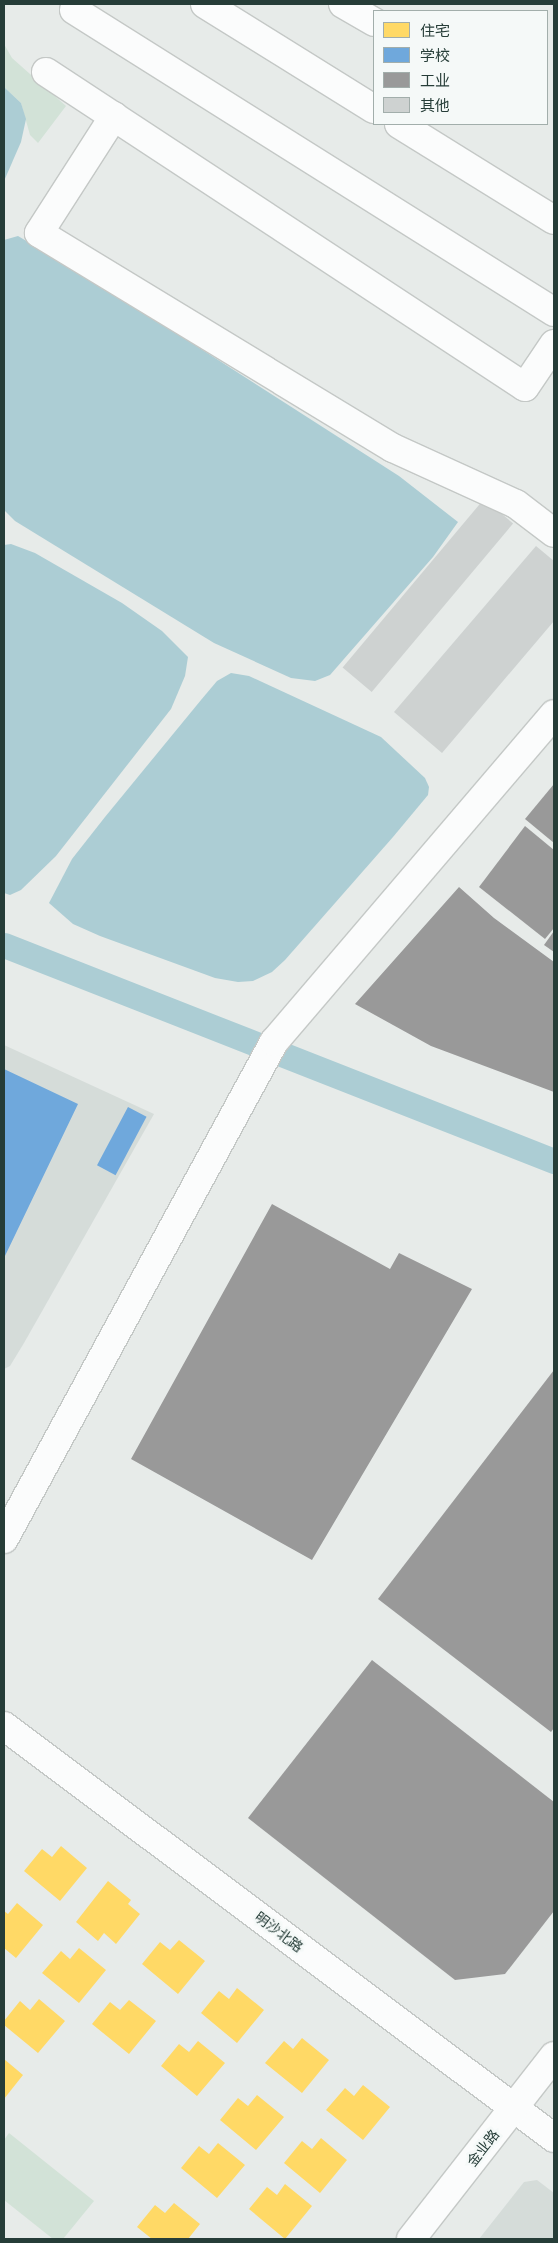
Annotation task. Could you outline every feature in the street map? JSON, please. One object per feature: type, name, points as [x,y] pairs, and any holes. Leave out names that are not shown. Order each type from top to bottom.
[{"type":"street","points":[[205,4],[373,108]]},
{"type":"street","points":[[343,4],[373,21]]},
{"type":"street","points":[[74,10],[554,312]]},
{"type":"street","points":[[46,72],[525,387],[554,344]]},
{"type":"street","points":[[114,116],[39,233],[393,448],[516,504],[554,533]]},
{"type":"street","points":[[400,125],[554,220]]},
{"type":"street","points":[[4,1539],[268,1052],[554,714]]},
{"type":"street","name":"明沙北路","points":[[4,1726],[554,2138]]},
{"type":"street","name":"金业路","points":[[411,2239],[554,2056]]},
{"type":"shaded area","points":[[4,1045],[154,1114],[24,1343],[10,1366],[4,1369]]},
{"type":"shaded area","points":[[537,2180],[554,2193],[554,2239],[479,2239],[524,2182]]},
{"type":"green space","points":[[4,44],[12,58],[66,106],[38,143],[30,135],[21,103],[4,87]]},
{"type":"green space","points":[[9,2133],[94,2201],[63,2239],[53,2239],[4,2200],[4,2140]]},
{"type":"water","points":[[4,87],[21,103],[26,119],[21,142],[4,181]]},
{"type":"water","points":[[18,236],[106,288],[399,476],[458,522],[433,557],[330,675],[315,681],[291,678],[214,643],[15,521],[4,510],[4,240]]},
{"type":"water","points":[[11,544],[35,553],[122,603],[162,631],[188,657],[185,676],[171,709],[56,856],[21,890],[10,895],[4,893],[4,545]]},
{"type":"water","points":[[231,673],[249,676],[381,737],[425,778],[429,787],[428,795],[285,960],[272,972],[253,981],[238,982],[215,978],[100,936],[73,924],[49,903],[72,859],[105,817],[217,681]]},
{"type":"building: 住宅","points":[[61,1846],[87,1868],[60,1901],[24,1871],[42,1849],[52,1857]]},
{"type":"building: 住宅","points":[[108,1881],[131,1900],[128,1904],[140,1914],[116,1944],[104,1933],[98,1941],[76,1922]]},
{"type":"building: 住宅","points":[[17,1903],[43,1925],[16,1958],[4,1948],[4,1911],[8,1914]]},
{"type":"building: 住宅","points":[[179,1940],[205,1961],[178,1994],[142,1964],[160,1942],[170,1950]]},
{"type":"building: 住宅","points":[[79,1948],[106,1970],[79,2003],[42,1973],[61,1951],[70,1959]]},
{"type":"building: 住宅","points":[[237,1988],[264,2010],[237,2043],[201,2013],[219,1991],[229,1999]]},
{"type":"building: 住宅","points":[[39,1999],[65,2021],[38,2053],[4,2025],[4,2021],[20,2001],[30,2010]]},
{"type":"building: 住宅","points":[[129,2000],[156,2021],[129,2054],[92,2024],[110,2002],[120,2010]]},
{"type":"building: 住宅","points":[[302,2038],[329,2060],[302,2093],[265,2063],[284,2041],[293,2049]]},
{"type":"building: 住宅","points":[[198,2041],[225,2063],[197,2096],[161,2066],[179,2044],[189,2052]]},
{"type":"building: 住宅","points":[[4,2059],[23,2075],[4,2099]]},
{"type":"building: 住宅","points":[[363,2085],[390,2107],[363,2140],[326,2110],[345,2088],[354,2096]]},
{"type":"building: 住宅","points":[[257,2095],[284,2117],[256,2150],[220,2120],[238,2098],[248,2106]]},
{"type":"building: 住宅","points":[[321,2138],[347,2160],[320,2193],[284,2163],[302,2141],[312,2149]]},
{"type":"building: 住宅","points":[[218,2143],[245,2165],[217,2198],[181,2168],[199,2146],[209,2154]]},
{"type":"building: 住宅","points":[[285,2184],[312,2206],[285,2239],[249,2209],[267,2187],[277,2195]]},
{"type":"building: 住宅","points":[[174,2203],[200,2224],[188,2239],[152,2239],[137,2227],[155,2205],[165,2213]]},
{"type":"building: 学校","points":[[4,1069],[78,1104],[4,1258],[5,1131]]},
{"type":"building: 学校","points":[[128,1107],[147,1117],[116,1175],[97,1165]]},
{"type":"building: 工业","points":[[554,784],[554,843],[525,819]]},
{"type":"building: 工业","points":[[525,826],[554,850],[554,928],[545,939],[479,887]]},
{"type":"building: 工业","points":[[459,887],[494,918],[554,962],[554,1092],[431,1046],[355,1004]]},
{"type":"building: 工业","points":[[554,931],[554,952],[544,945]]},
{"type":"building: 工业","points":[[272,1204],[390,1269],[399,1253],[472,1289],[312,1560],[131,1459]]},
{"type":"building: 工业","points":[[554,1370],[554,1728],[551,1732],[378,1599]]},
{"type":"building: 工业","points":[[372,1660],[554,1802],[554,1911],[505,1974],[455,1980],[248,1818]]},
{"type":"building: 其他","points":[[484,499],[513,523],[372,692],[343,668]]},
{"type":"building: 其他","points":[[536,546],[554,561],[554,621],[442,753],[394,712]]},
{"type":"waterway","points":[[4,945],[554,1161]]}]
